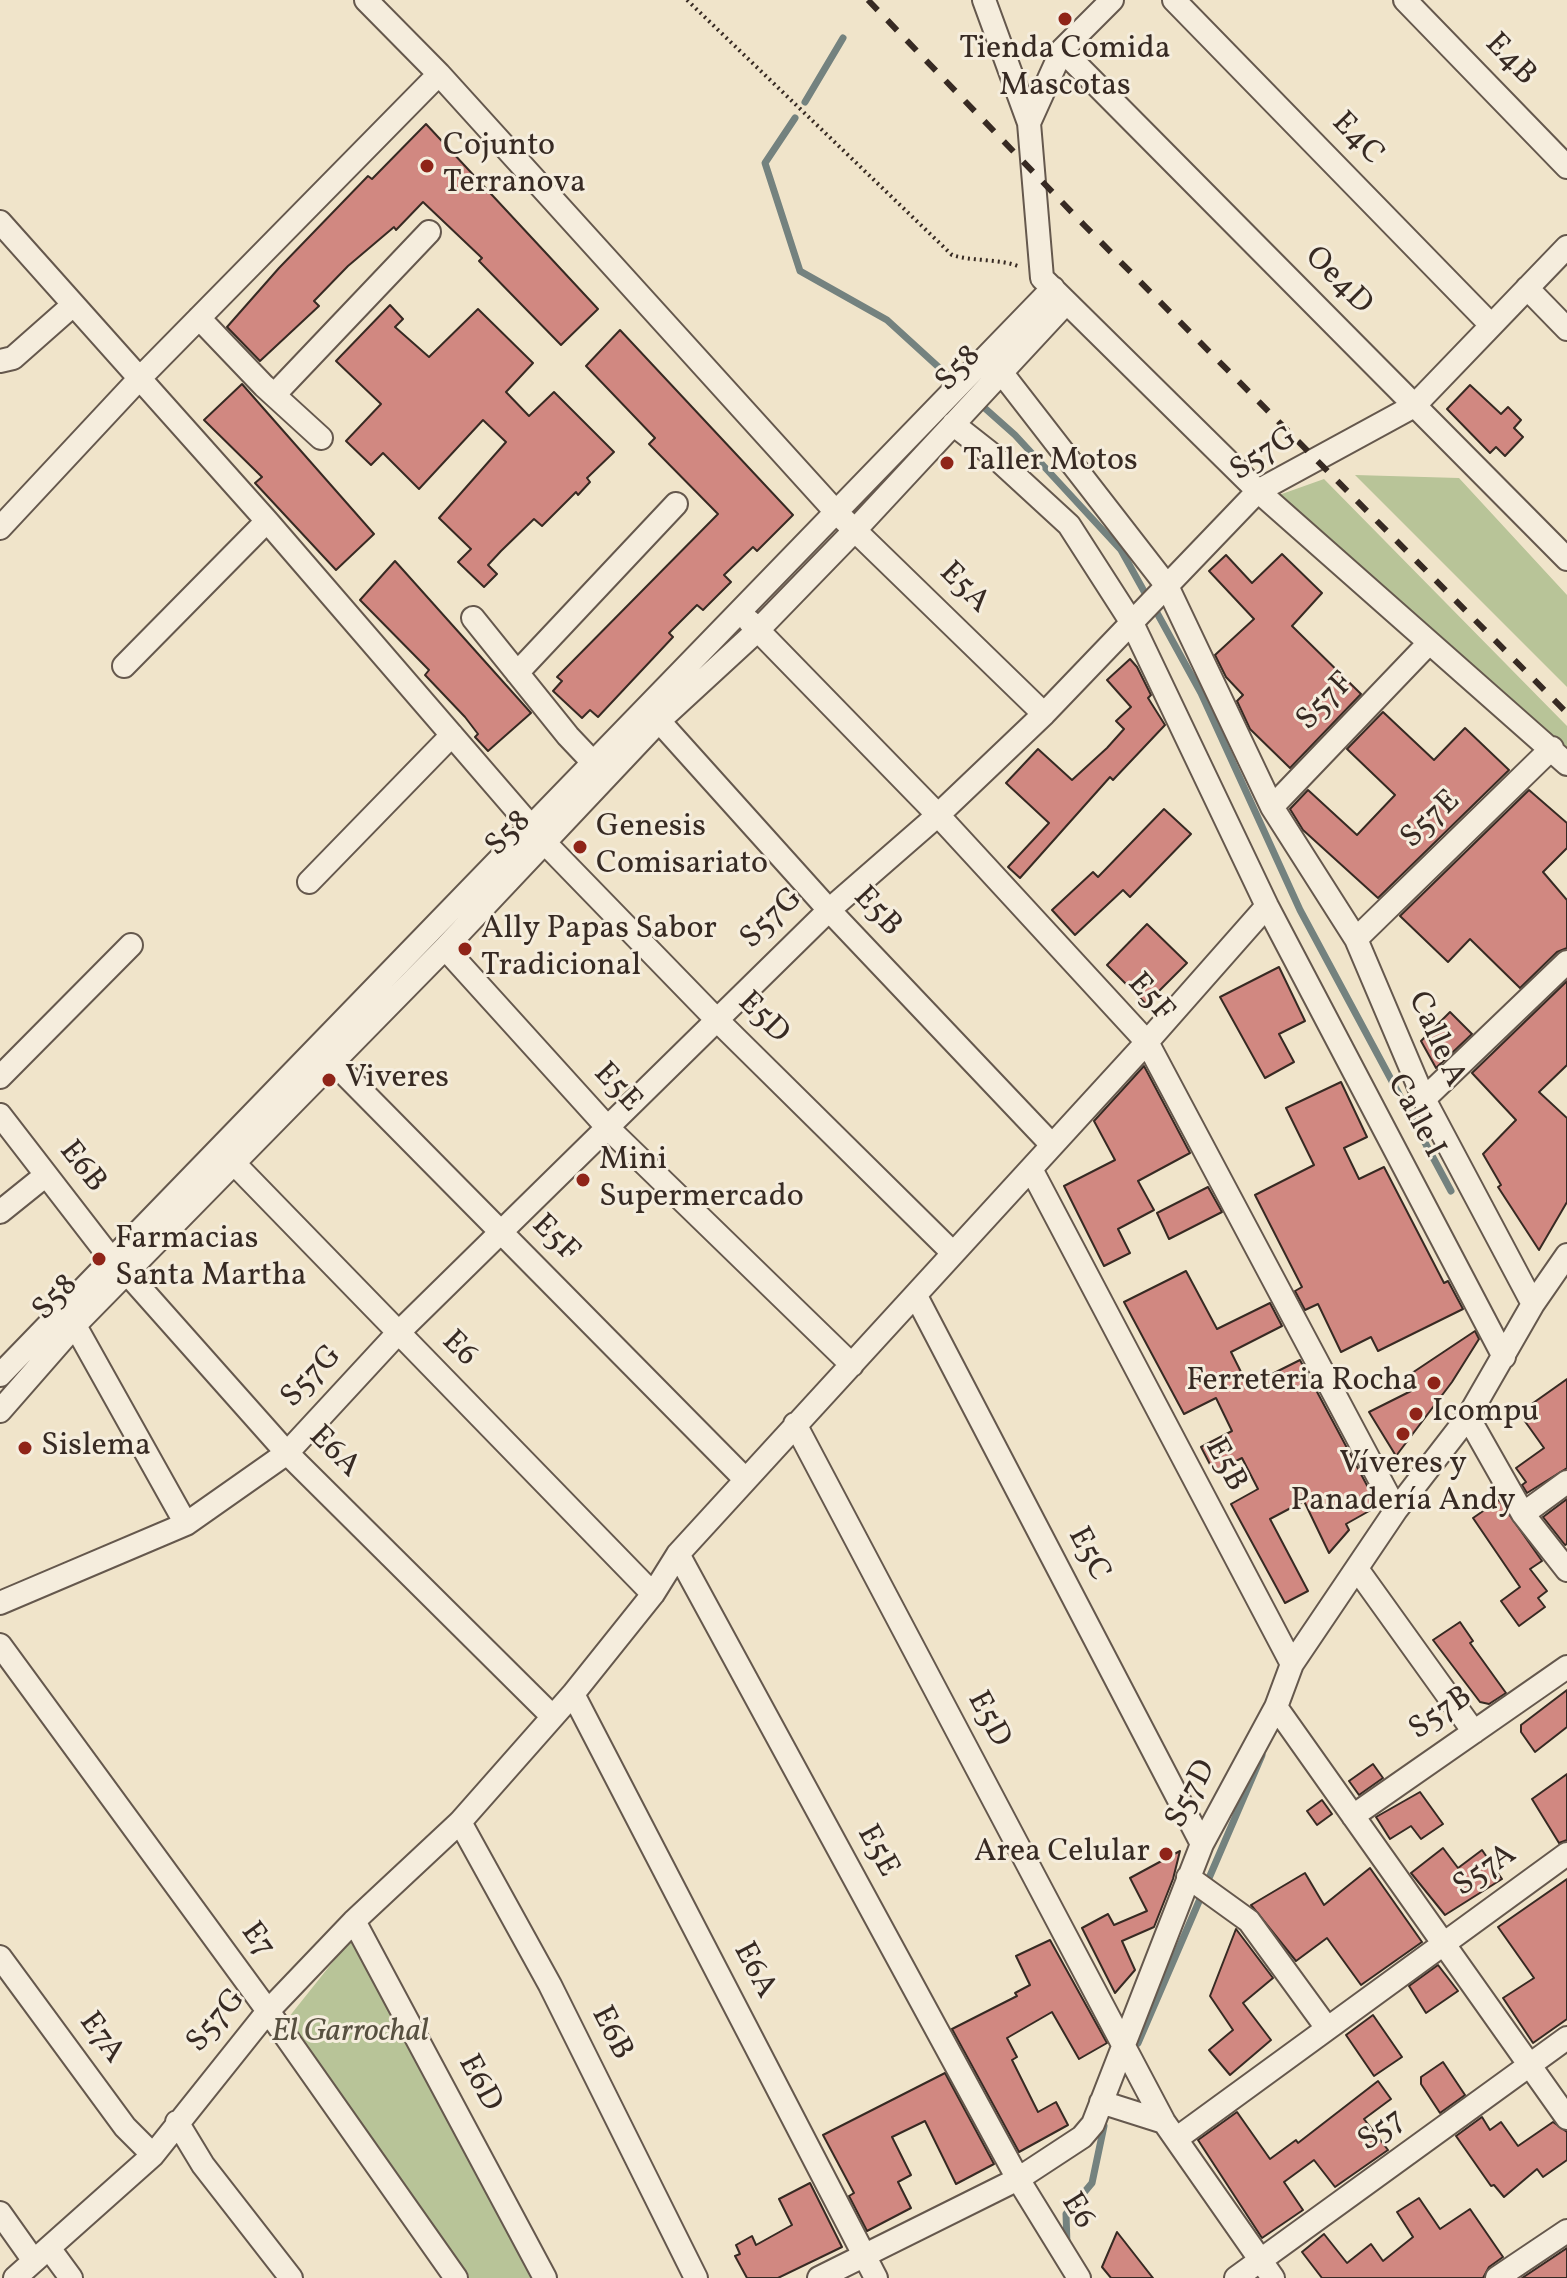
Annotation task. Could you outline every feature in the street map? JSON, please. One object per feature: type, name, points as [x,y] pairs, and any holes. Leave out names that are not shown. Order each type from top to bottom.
[{"type":"street","name":"E5A","points":[[366,0],[439,74],[836,512],[1044,714]]},
{"type":"street","points":[[984,0],[1029,123],[1054,290],[1258,491],[1560,756]]},
{"type":"street","points":[[1029,123],[1062,50],[1112,0]]},
{"type":"street","name":"E4C","points":[[1174,0],[1491,325]]},
{"type":"street","name":"E4B","points":[[1405,0],[1567,167]]},
{"type":"street","name":"Oe4D","points":[[1062,50],[1567,559]]},
{"type":"street","points":[[0,528],[139,379],[439,74]]},
{"type":"street","name":"E5D","points":[[0,222],[267,521],[539,835],[717,1020],[952,1252]]},
{"type":"street","points":[[274,395],[429,232]]},
{"type":"street","name":"S57G","points":[[0,1603],[186,1524],[287,1453],[397,1334],[500,1231],[829,910],[938,815],[1044,714],[1258,491],[1414,406],[1567,247]]},
{"type":"street","points":[[1527,288],[1567,329]]},
{"type":"street","name":"S58","points":[[600,770],[659,721],[759,629],[856,529],[1001,372],[1054,290]]},
{"type":"street","name":"S58","points":[[0,1375],[71,1316],[539,835],[739,612],[1054,290]]},
{"type":"street","points":[[0,361],[13,358],[73,305]]},
{"type":"street","points":[[199,318],[321,438]]},
{"type":"street","name":"Calle A","points":[[1001,372],[1167,586],[1272,807],[1356,939],[1424,1099],[1533,1304]]},
{"type":"street","name":"Calle I","points":[[953,424],[995,457],[1069,525],[1132,623],[1267,906],[1504,1357]]},
{"type":"street","points":[[517,673],[676,504]]},
{"type":"street","points":[[124,666],[267,521]]},
{"type":"street","name":"E5F","points":[[739,612],[938,815],[1147,1042],[1396,1510]]},
{"type":"street","points":[[473,618],[600,770]]},
{"type":"street","name":"S57F","points":[[1272,807],[1429,643]]},
{"type":"street","name":"E5B","points":[[659,721],[829,910],[1051,1144]]},
{"type":"street","points":[[309,882],[452,735]]},
{"type":"street","name":"S57E","points":[[1356,939],[1560,756]]},
{"type":"street","name":"S58","points":[[325,1054],[445,948],[539,835]]},
{"type":"street","name":"S57G","points":[[15,2278],[153,2155],[268,2011],[354,1921],[460,1822],[573,1694],[653,1594],[678,1554],[1147,1042],[1267,906]]},
{"type":"street","points":[[0,1077],[131,945]]},
{"type":"street","name":"E5E","points":[[445,948],[608,1128],[852,1365]]},
{"type":"street","points":[[1424,1099],[1567,962]]},
{"type":"street","name":"E5F","points":[[325,1054],[745,1479]]},
{"type":"street","name":"E6B","points":[[0,1115],[119,1266]]},
{"type":"street","name":"E6","points":[[227,1155],[397,1334],[653,1594]]},
{"type":"street","name":"E5B","points":[[1031,1169],[1292,1664]]},
{"type":"street","points":[[0,1212],[46,1175]]},
{"type":"street","name":"S57D","points":[[819,2278],[867,2257],[1018,2179],[1082,2137],[1093,2124],[1202,1844],[1276,1707],[1292,1664],[1396,1510],[1468,1417],[1533,1304],[1567,1255]]},
{"type":"street","name":"E6A","points":[[119,1266],[287,1453],[552,1716]]},
{"type":"street","name":"E5C","points":[[916,1296],[1202,1844]]},
{"type":"street","points":[[71,1316],[186,1524]]},
{"type":"street","name":"S58","points":[[0,1411],[71,1316]]},
{"type":"street","points":[[1468,1417],[1523,1514],[1567,1570]]},
{"type":"street","name":"E5D","points":[[795,1424],[1122,2045]]},
{"type":"street","points":[[1523,1514],[1567,1482]]},
{"type":"street","name":"E5E","points":[[678,1554],[1018,2179]]},
{"type":"street","points":[[1357,1569],[1474,1732]]},
{"type":"street","name":"E7","points":[[0,1645],[268,2011],[456,2278]]},
{"type":"street","name":"S57B","points":[[1353,1816],[1567,1667]]},
{"type":"street","name":"E6A","points":[[573,1694],[876,2278]]},
{"type":"street","points":[[1276,1707],[1567,2118]]},
{"type":"street","name":"E6B","points":[[460,1822],[550,1985],[696,2278]]},
{"type":"street","name":"S57A","points":[[1443,1943],[1567,1854]]},
{"type":"street","points":[[1188,1877],[1249,1921],[1327,2028]]},
{"type":"street","name":"E6D","points":[[354,1921],[545,2278]]},
{"type":"street","points":[[1170,2130],[1327,2028],[1443,1943]]},
{"type":"street","name":"E7A","points":[[0,1957],[125,2127],[153,2155]]},
{"type":"street","name":"S57","points":[[1236,2278],[1266,2269],[1567,2038]]},
{"type":"street","points":[[1122,2045],[1170,2130],[1266,2269]]},
{"type":"street","points":[[1101,2102],[1170,2130]]},
{"type":"street","points":[[177,2122],[203,2165],[291,2278]]},
{"type":"street","name":"E6","points":[[1018,2179],[1079,2278]]},
{"type":"street","points":[[0,2213],[71,2278]]},
{"type":"street","points":[[1497,2278],[1567,2231]]},
{"type":"path","points":[[687,0],[952,255],[974,262],[1010,263],[1054,290]]},
{"type":"green space","points":[[1355,475],[1459,478],[1567,595],[1567,687]]},
{"type":"green space","points":[[1324,479],[1567,726],[1567,767],[1303,514],[1279,495]]},
{"type":"green space","name":"El Garrochal","points":[[359,1929],[545,2278],[457,2278],[277,2032]]},
{"type":"building","points":[[426,124],[598,309],[561,345],[479,261],[482,258],[423,202],[396,230],[394,227],[348,266],[314,301],[319,306],[260,361],[227,327],[368,176],[372,179]]},
{"type":"building","points":[[390,305],[403,319],[395,327],[429,357],[478,309],[533,363],[506,392],[529,416],[554,392],[614,452],[587,478],[590,482],[578,495],[576,492],[542,526],[534,519],[501,551],[488,565],[497,574],[484,587],[458,562],[471,549],[439,518],[506,442],[483,420],[419,489],[383,453],[371,465],[346,441],[381,404],[336,361]]},
{"type":"building","points":[[620,330],[793,515],[757,551],[753,547],[724,575],[731,582],[703,610],[697,605],[669,633],[673,637],[598,717],[590,710],[582,718],[553,691],[562,681],[557,677],[718,514],[649,444],[655,438],[586,366]]},
{"type":"building","points":[[242,384],[374,534],[336,570],[255,483],[262,477],[204,420]]},
{"type":"building","points":[[1470,385],[1501,414],[1508,407],[1521,420],[1514,428],[1523,437],[1505,456],[1496,447],[1490,453],[1447,409]]},
{"type":"building","points":[[1282,554],[1322,593],[1292,626],[1361,694],[1290,768],[1250,729],[1237,701],[1243,695],[1226,677],[1215,655],[1254,619],[1209,571],[1226,555],[1252,583]]},
{"type":"building","points":[[395,561],[531,713],[488,751],[475,737],[478,734],[465,717],[425,675],[429,670],[360,600]]},
{"type":"building","points":[[1130,659],[1137,667],[1151,695],[1148,698],[1165,725],[1113,780],[1110,777],[1020,878],[1008,867],[1049,823],[1006,783],[1038,749],[1072,780],[1107,748],[1124,729],[1116,721],[1131,707],[1107,680]]},
{"type":"building","points":[[1383,712],[1434,760],[1465,728],[1509,770],[1378,898],[1303,830],[1290,809],[1308,790],[1357,835],[1395,795],[1347,749]]},
{"type":"building","points":[[1529,790],[1567,823],[1567,848],[1543,872],[1567,900],[1567,948],[1557,952],[1520,988],[1470,939],[1448,962],[1400,916]]},
{"type":"building","points":[[1164,809],[1191,834],[1130,897],[1123,890],[1075,935],[1052,910],[1093,872],[1098,877]]},
{"type":"building","points":[[1147,924],[1187,963],[1146,1004],[1107,965]]},
{"type":"building","points":[[1279,967],[1305,1021],[1279,1034],[1294,1062],[1265,1078],[1220,997]]},
{"type":"building","points":[[1567,981],[1567,1065],[1539,1092],[1567,1118],[1567,1202],[1539,1250],[1498,1187],[1501,1185],[1483,1154],[1516,1120],[1472,1073]]},
{"type":"building","points":[[1450,1012],[1472,1034],[1436,1068],[1421,1041]]},
{"type":"building","points":[[1144,1066],[1190,1153],[1138,1181],[1154,1210],[1118,1229],[1130,1253],[1104,1266],[1064,1186],[1115,1160],[1094,1121]]},
{"type":"building","points":[[1341,1082],[1367,1137],[1344,1148],[1359,1179],[1384,1167],[1444,1283],[1448,1281],[1463,1309],[1378,1351],[1371,1337],[1341,1352],[1318,1304],[1305,1310],[1295,1291],[1302,1287],[1255,1195],[1314,1165],[1286,1108]]},
{"type":"building","points":[[1208,1187],[1222,1212],[1169,1239],[1157,1213]]},
{"type":"building","points":[[1186,1271],[1217,1329],[1270,1303],[1282,1326],[1231,1352],[1248,1386],[1300,1360],[1378,1506],[1346,1524],[1349,1530],[1329,1553],[1304,1501],[1270,1519],[1308,1591],[1285,1603],[1231,1504],[1258,1489],[1242,1458],[1214,1472],[1201,1447],[1232,1431],[1216,1398],[1184,1414],[1124,1302]]},
{"type":"building","points":[[1475,1331],[1479,1339],[1452,1382],[1396,1456],[1369,1412],[1417,1388],[1409,1375]]},
{"type":"building","points":[[1567,1379],[1567,1468],[1527,1493],[1522,1485],[1526,1482],[1516,1468],[1544,1448],[1519,1413]]},
{"type":"building","points":[[1567,1499],[1567,1544],[1565,1545],[1543,1517]]},
{"type":"building","points":[[1499,1500],[1542,1561],[1530,1569],[1547,1591],[1538,1598],[1545,1607],[1519,1626],[1501,1601],[1520,1587],[1473,1518]]},
{"type":"building","points":[[1460,1622],[1473,1641],[1470,1643],[1506,1693],[1489,1704],[1480,1702],[1433,1640]]},
{"type":"building","points":[[1567,1690],[1567,1727],[1535,1752],[1521,1732],[1521,1725]]},
{"type":"building","points":[[1373,1764],[1383,1778],[1359,1795],[1349,1781]]},
{"type":"building","points":[[1567,1774],[1567,1840],[1559,1843],[1532,1799]]},
{"type":"building","points":[[1420,1792],[1443,1824],[1421,1839],[1411,1826],[1390,1839],[1376,1817]]},
{"type":"building","points":[[1322,1800],[1332,1814],[1317,1825],[1307,1811]]},
{"type":"building","points":[[1443,1848],[1458,1868],[1482,1850],[1502,1879],[1445,1915],[1411,1873]]},
{"type":"building","points":[[1180,1851],[1173,1879],[1154,1927],[1122,1941],[1135,1970],[1115,1993],[1082,1928],[1108,1914],[1114,1925],[1147,1911],[1130,1878]]},
{"type":"building","points":[[1370,1868],[1422,1942],[1361,1985],[1327,1938],[1296,1961],[1251,1905],[1305,1873],[1324,1905]]},
{"type":"building","points":[[1567,1879],[1567,2019],[1533,2043],[1503,1998],[1534,1978],[1498,1927]]},
{"type":"building","points":[[1236,1929],[1273,1978],[1243,2003],[1271,2040],[1230,2075],[1209,2050],[1233,2030],[1210,1996]]},
{"type":"building","points":[[1050,1940],[1107,2043],[1079,2059],[1052,2012],[1007,2038],[1017,2057],[1012,2060],[1038,2112],[1056,2102],[1068,2125],[1019,2152],[952,2029],[1017,1996],[1015,1993],[1030,1985],[1016,1956]]},
{"type":"building","points":[[1438,1965],[1458,1991],[1426,2013],[1409,1986]]},
{"type":"building","points":[[1373,2015],[1402,2057],[1374,2076],[1346,2035]]},
{"type":"building","points":[[1443,2062],[1465,2095],[1440,2113],[1421,2084],[1421,2077]]},
{"type":"building","points":[[945,2073],[994,2164],[956,2184],[925,2121],[892,2137],[911,2175],[898,2182],[911,2208],[867,2231],[849,2196],[854,2193],[823,2135]]},
{"type":"building","points":[[1378,2081],[1391,2099],[1364,2119],[1388,2150],[1335,2187],[1314,2160],[1284,2182],[1303,2210],[1262,2238],[1198,2140],[1237,2112],[1270,2159],[1296,2140],[1298,2143]]},
{"type":"building","points":[[1482,2117],[1490,2130],[1501,2122],[1518,2146],[1553,2122],[1567,2132],[1567,2160],[1543,2177],[1537,2169],[1504,2197],[1494,2185],[1491,2186],[1456,2136]]},
{"type":"building","points":[[810,2183],[842,2247],[778,2278],[747,2278],[735,2256],[740,2254],[736,2245],[752,2236],[756,2245],[792,2225],[779,2199]]},
{"type":"building","points":[[1419,2198],[1440,2229],[1470,2209],[1503,2257],[1489,2267],[1483,2278],[1322,2278],[1302,2252],[1324,2234],[1347,2263],[1371,2244],[1383,2261],[1413,2237],[1397,2212]]},
{"type":"building","points":[[1117,2232],[1153,2278],[1111,2278],[1102,2267]]},
{"type":"building","points":[[1567,2248],[1567,2278],[1522,2278]]},
{"type":"waterway","points":[[805,102],[843,38]]},
{"type":"waterway","points":[[795,118],[765,163],[800,271],[887,320],[956,383]]},
{"type":"waterway","points":[[979,403],[1015,435],[1121,550],[1145,593]]},
{"type":"waterway","points":[[1156,611],[1201,693],[1300,910],[1451,1191]]},
{"type":"waterway","points":[[1138,2043],[1262,1755]]},
{"type":"waterway","points":[[1067,2244],[1066,2214],[1092,2183],[1104,2126]]},
{"type":"railway","points":[[868,0],[1084,225],[1567,713]]},
{"type":"place","name":"Tienda Comida Mascotas","points":[[1065,19]]},
{"type":"place","name":"Cojunto Terranova","points":[[427,166]]},
{"type":"place","name":"Taller Motos","points":[[947,463]]},
{"type":"place","name":"Genesis Comisariato","points":[[580,847]]},
{"type":"place","name":"Ally Papas Sabor Tradicional","points":[[465,949]]},
{"type":"place","name":"Viveres","points":[[329,1080]]},
{"type":"place","name":"Mini Supermercado","points":[[583,1180]]},
{"type":"place","name":"Farmacias Santa Martha","points":[[99,1259]]},
{"type":"place","name":"Ferreteria Rocha","points":[[1434,1383]]},
{"type":"place","name":"Icompu","points":[[1416,1414]]},
{"type":"place","name":"Víveres y Panadería Andy","points":[[1403,1434]]},
{"type":"place","name":"Sislema","points":[[25,1448]]},
{"type":"place","name":"Area Celular","points":[[1166,1854]]}]
